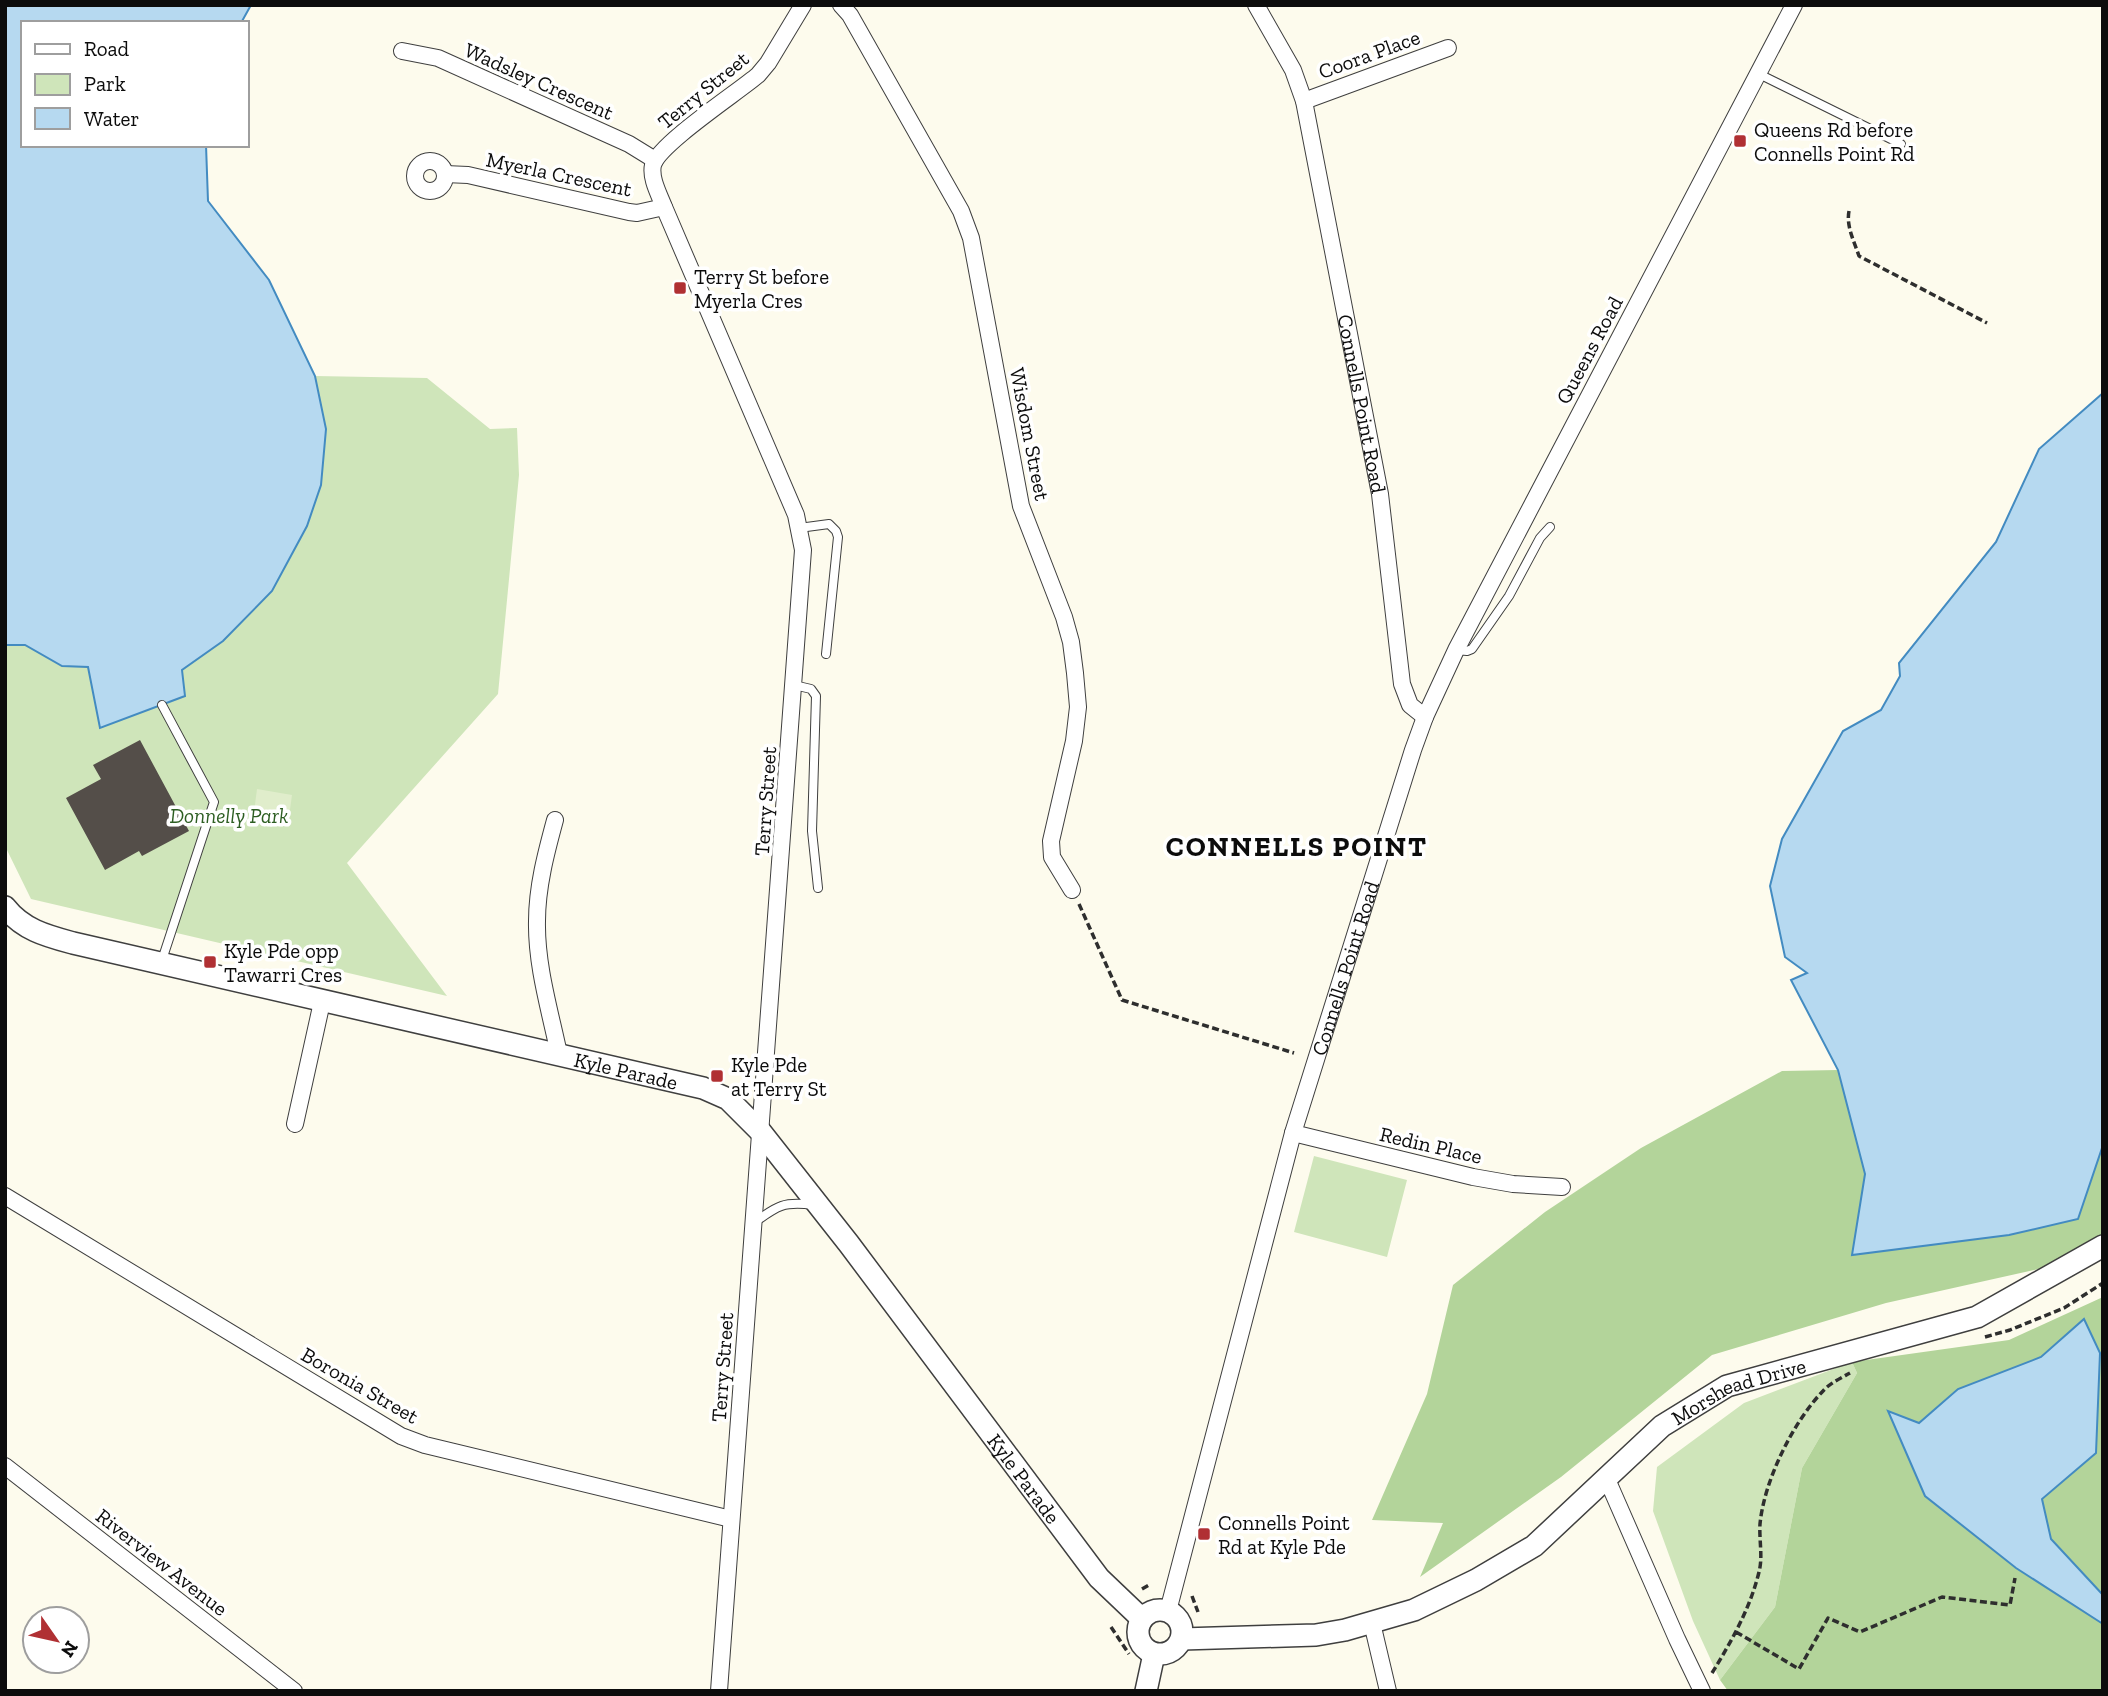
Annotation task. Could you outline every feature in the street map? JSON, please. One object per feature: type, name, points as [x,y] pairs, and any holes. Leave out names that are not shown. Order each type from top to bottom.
[{"type":"street","name":"Terry Street","points":[[719,1691],[803,550],[799,528],[653,177],[655,160],[672,142],[758,75],[803,5]]},
{"type":"street","name":"Wisdom Street","points":[[841,5],[850,15],[961,211],[971,238],[1021,506],[1071,642],[1076,718],[1066,783],[1051,841],[1052,857],[1072,890]]},
{"type":"street","name":"Connells Point Road","points":[[1168,1611],[1314,1059],[1425,717],[1410,705],[1402,684],[1380,494],[1304,101],[1293,70],[1256,5]]},
{"type":"street","name":"Queens Road","points":[[1425,717],[1456,650],[1794,5]]},
{"type":"street","name":"Coora Place","points":[[1304,101],[1448,48]]},
{"type":"street","name":"Wadsley Crescent","points":[[402,51],[438,58],[629,144],[655,160]]},
{"type":"street","name":"Myerla Crescent","points":[[445,174],[468,175],[629,212],[637,213],[664,207]]},
{"type":"street","points":[[555,820],[543,864],[536,920],[559,1054]]},
{"type":"street","name":"Kyle Parade","points":[[5,907],[21,924],[39,933],[73,943],[559,1054],[716,1093],[728,1099],[760,1131],[819,1206],[1099,1578],[1142,1619]]},
{"type":"street","points":[[295,1124],[322,1002]]},
{"type":"street","name":"Redin Place","points":[[1293,1133],[1473,1177],[1513,1184],[1562,1187]]},
{"type":"street","name":"Boronia Street","points":[[5,1196],[401,1436],[425,1445],[731,1519]]},
{"type":"street","name":"Morshead Drive","points":[[1606,1478],[1662,1426],[1727,1385],[1977,1317],[2103,1246]]},
{"type":"street","name":"Riverview Avenue","points":[[5,1466],[294,1691]]},
{"type":"street","points":[[1182,1639],[1315,1635],[1372,1623],[1414,1610],[1476,1580],[1534,1546],[1606,1478],[1701,1689]]},
{"type":"street","points":[[1153,1611],[1168,1611],[1181,1625],[1182,1639],[1179,1645],[1168,1654],[1148,1651],[1139,1640],[1142,1619],[1153,1611]]},
{"type":"street","points":[[1372,1623],[1388,1691]]},
{"type":"street","points":[[1146,1691],[1154,1654]]},
{"type":"lane","points":[[1759,74],[1901,144]]},
{"type":"lane","points":[[799,528],[829,524],[838,537],[826,654]]},
{"type":"lane","points":[[1456,650],[1467,651],[1476,644],[1509,596],[1540,538],[1550,527]]},
{"type":"lane","points":[[794,685],[811,689],[816,696],[812,831],[818,888]]},
{"type":"lane","points":[[161,963],[214,802],[162,705]]},
{"type":"lane","points":[[754,1223],[772,1209],[787,1203],[819,1206]]},
{"type":"path","points":[[1849,211],[1850,232],[1859,256],[1987,323]]},
{"type":"path","points":[[1072,890],[1122,1000],[1294,1053]]},
{"type":"path","points":[[1976,1339],[2010,1330],[2064,1308],[2103,1283]]},
{"type":"path","points":[[1701,1689],[1741,1624],[1760,1570],[1760,1523],[1768,1488],[1784,1449],[1800,1420],[1824,1389],[1854,1371]]},
{"type":"path","points":[[1735,1632],[1799,1669],[1828,1618],[1860,1632],[1942,1597],[2010,1605],[2015,1578]]},
{"type":"path","points":[[1142,1589],[1149,1585]]},
{"type":"path","points":[[1192,1596],[1198,1612]]},
{"type":"path","points":[[1111,1627],[1129,1654]]},
{"type":"green space","name":"Donnelly Park","points":[[315,376],[427,378],[490,429],[517,428],[519,475],[498,694],[347,863],[447,996],[31,899],[5,846],[5,645],[25,645],[62,666],[88,667],[100,728],[185,696],[182,670],[223,641],[326,430]]},
{"type":"green space","points":[[257,789],[292,795],[289,817],[254,812]]},
{"type":"green space","points":[[1838,1070],[1865,1174],[1853,1255],[2009,1235],[2078,1219],[2103,1145],[2103,1233],[2096,1241],[2043,1268],[1886,1303],[1712,1355],[1561,1477],[1420,1577],[1443,1523],[1372,1520],[1427,1394],[1453,1285],[1545,1212],[1641,1148],[1782,1071]]},
{"type":"green space","points":[[1314,1156],[1407,1180],[1387,1257],[1294,1232]]},
{"type":"green space","points":[[2103,1297],[2103,1691],[1728,1691],[1720,1680],[1775,1607],[1802,1468],[1857,1373],[1852,1362],[2009,1340]]},
{"type":"green space","points":[[1852,1362],[1857,1373],[1802,1468],[1775,1607],[1720,1680],[1693,1621],[1653,1511],[1657,1467],[1744,1403]]},
{"type":"water","points":[[5,5],[251,5],[242,21],[21,21],[21,147],[206,147],[208,201],[269,280],[315,376],[326,429],[321,485],[307,526],[272,591],[223,641],[182,670],[185,696],[100,728],[88,667],[62,666],[25,645],[5,645]]},
{"type":"water","points":[[2103,393],[2103,1145],[2078,1219],[2009,1235],[1852,1255],[1865,1174],[1838,1070],[1791,980],[1807,973],[1785,957],[1770,886],[1782,839],[1843,731],[1881,710],[1900,676],[1899,663],[1996,542],[2039,449]]},
{"type":"water","points":[[2084,1319],[2100,1353],[2096,1453],[2042,1499],[2051,1539],[2103,1595],[2103,1624],[2016,1568],[1925,1496],[1888,1411],[1919,1423],[1958,1389],[2041,1357]]},
{"type":"building","points":[[140,740],[189,831],[142,856],[139,851],[105,870],[66,798],[101,779],[93,765]]},
{"type":"place","name":"Queens Rd before Connells Point Rd","points":[[1740,141]]},
{"type":"place","name":"Terry St before Myerla Cres","points":[[680,288]]},
{"type":"place","name":"Kyle Pde opp Tawarri Cres","points":[[210,962]]},
{"type":"place","name":"Kyle Pde at Terry St","points":[[717,1076]]},
{"type":"place","name":"Connells Point Rd at Kyle Pde","points":[[1204,1534]]},
{"type":"district","name":"CONNELLS POINT","points":[[1297,846]]}]
